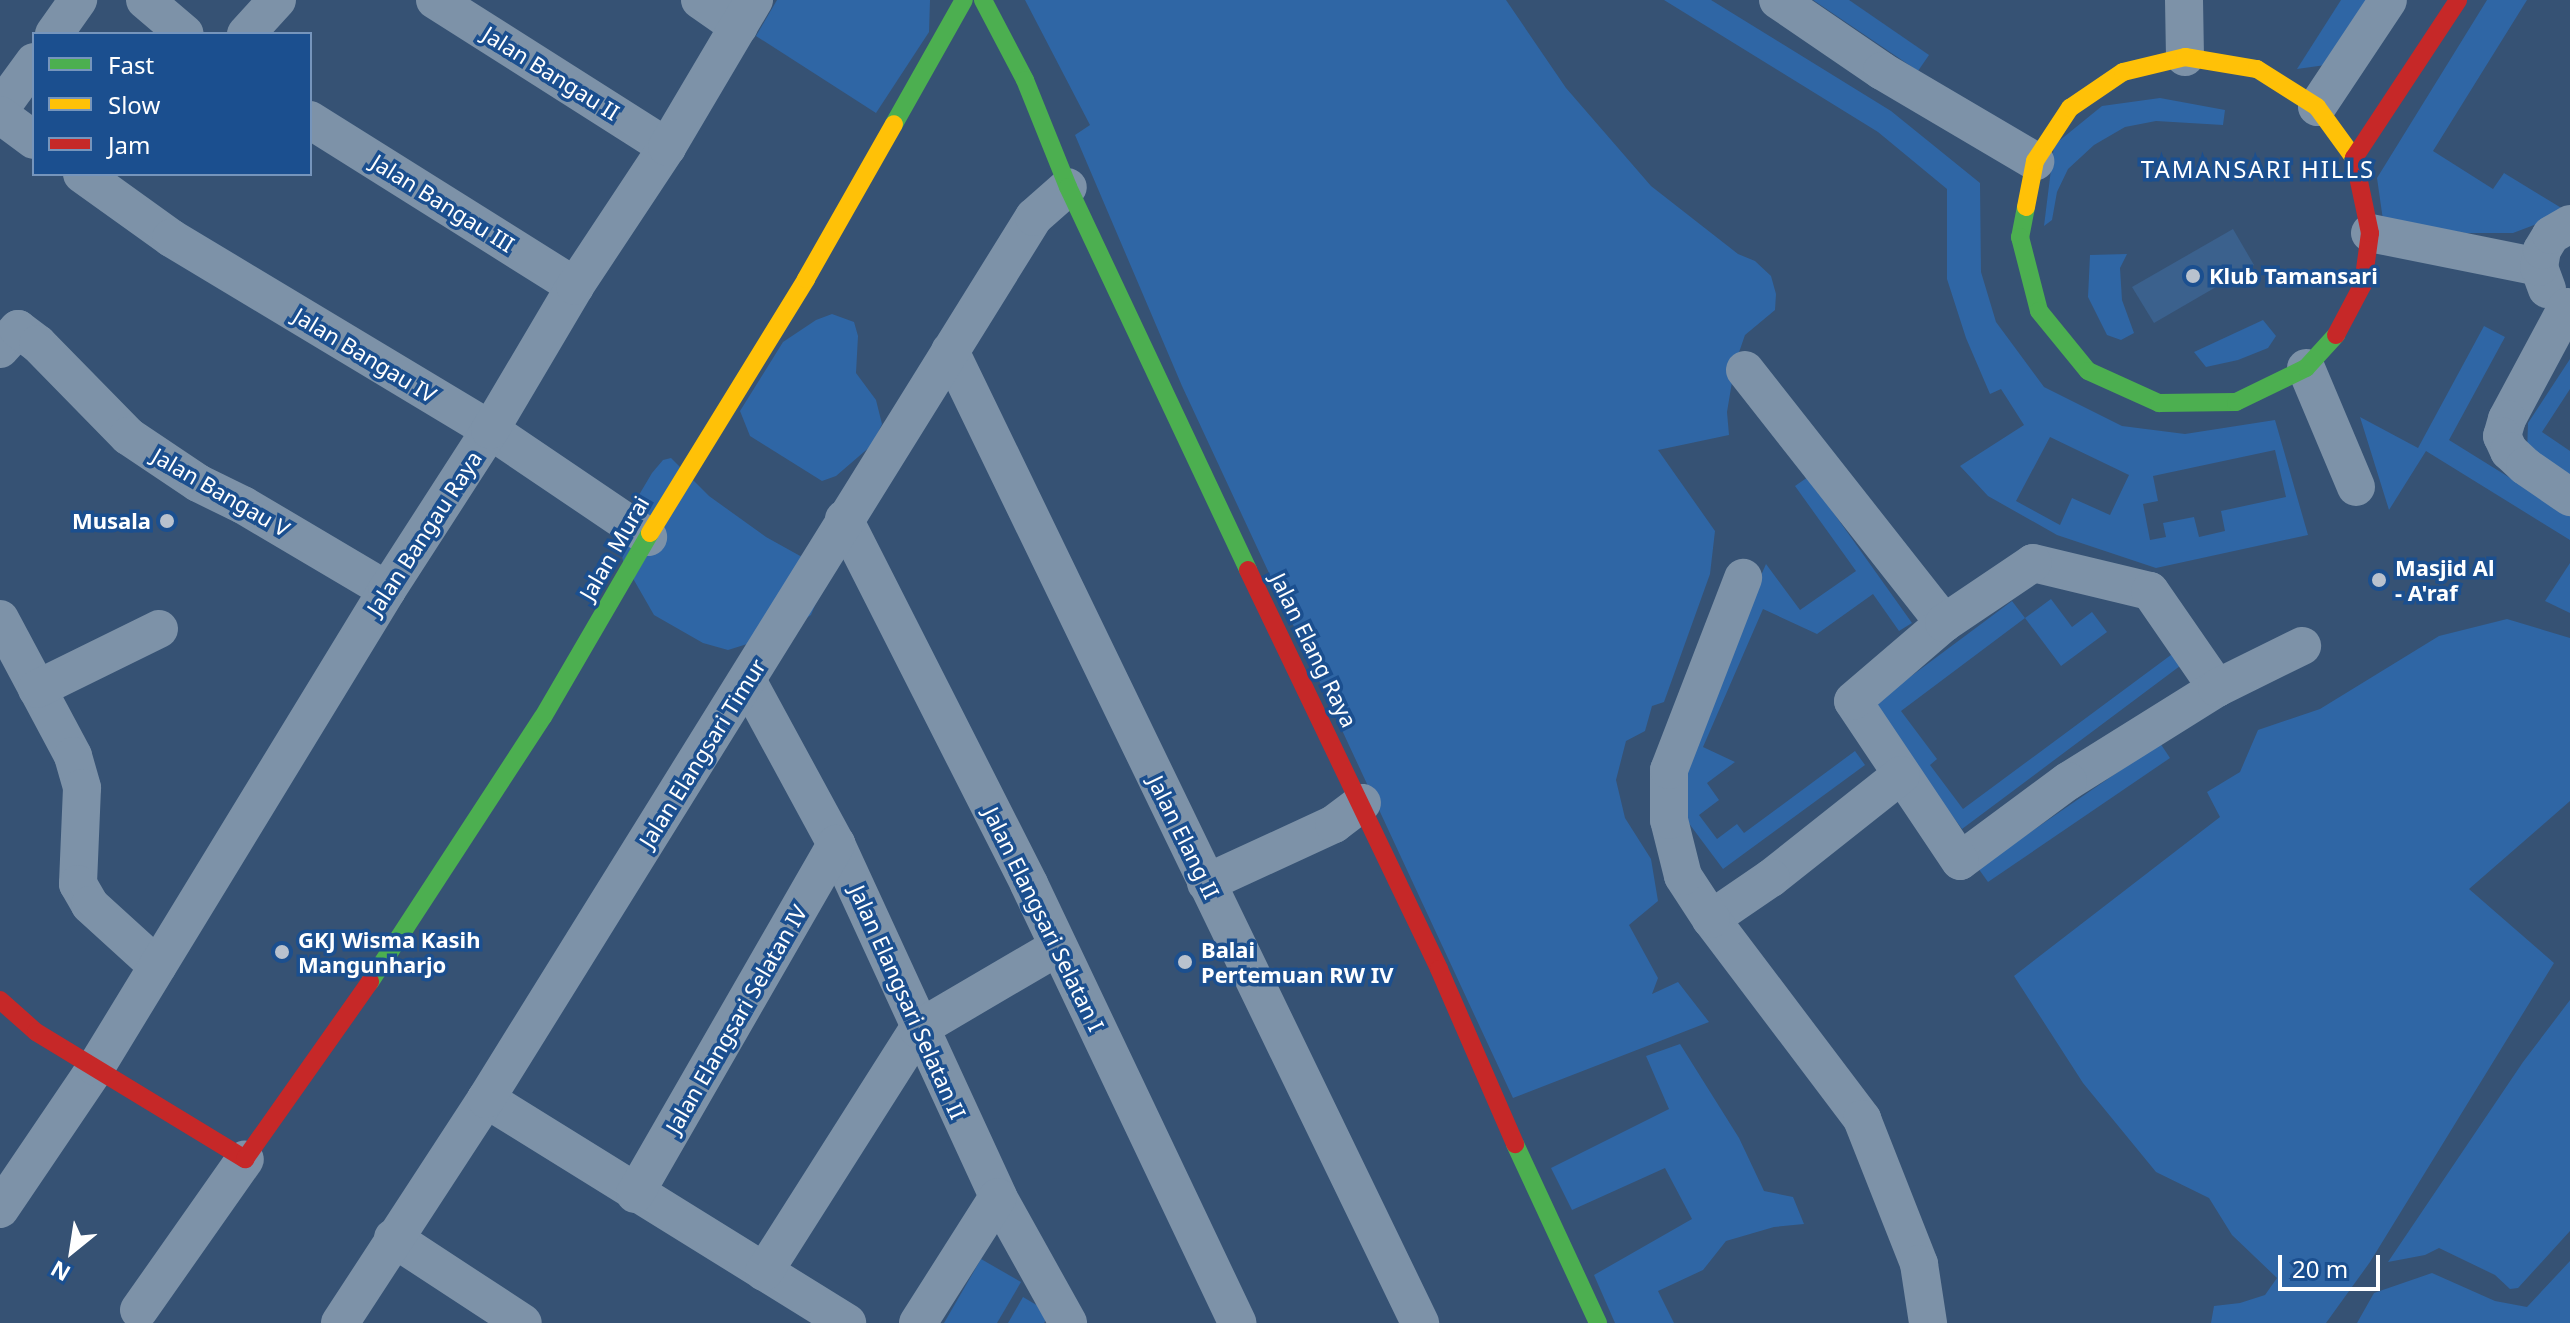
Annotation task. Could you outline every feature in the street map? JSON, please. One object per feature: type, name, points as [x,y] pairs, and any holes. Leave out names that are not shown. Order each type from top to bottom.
[{"type":"street","points":[[55,32],[78,0]]},
{"type":"street","points":[[145,0],[183,32]]},
{"type":"street","points":[[248,32],[277,0]]},
{"type":"street","name":"Jalan Bangau II","points":[[435,0],[667,147]]},
{"type":"street","points":[[700,0],[746,13]]},
{"type":"street","name":"Jalan Murai","points":[[245,1159],[395,946],[543,717],[648,537],[806,279],[964,0]]},
{"type":"street","name":"Jalan Elang Raya","points":[[983,0],[1025,80],[1068,187],[1162,390],[1362,803],[1598,1323]]},
{"type":"street","points":[[1778,0],[1882,71],[2035,161]]},
{"type":"street","points":[[2184,0],[2185,57]]},
{"type":"street","points":[[2317,107],[2388,0]]},
{"type":"street","points":[[2354,158],[2458,0]]},
{"type":"street","name":"Jalan Bangau Raya","points":[[0,1209],[96,1067],[387,590],[490,430],[575,286],[667,147],[746,13]]},
{"type":"street","points":[[2185,57],[2257,69],[2317,107],[2354,158],[2370,233],[2363,284],[2341,330],[2306,368],[2236,402],[2159,403],[2088,371],[2039,311],[2020,237],[2035,161],[2070,108],[2123,72],[2185,57]]},
{"type":"street","points":[[32,65],[0,112],[32,138]]},
{"type":"street","name":"Jalan Bangau III","points":[[312,121],[575,286]]},
{"type":"street","name":"Jalan Bangau IV","points":[[85,176],[171,238],[490,430],[648,537]]},
{"type":"street","name":"Jalan Elangsari Timur","points":[[340,1323],[486,1099],[1034,217],[1068,187]]},
{"type":"street","points":[[2570,224],[2551,235],[2542,250],[2539,267],[2542,283],[2552,298],[2568,308],[2507,419],[2502,436],[2509,451],[2525,466],[2570,497]]},
{"type":"street","points":[[2370,233],[2539,267]]},
{"type":"street","name":"Jalan Bangau V","points":[[0,349],[18,329],[38,344],[128,436],[198,483],[243,505],[387,590]]},
{"type":"street","name":"Jalan Elang II","points":[[950,351],[1420,1323]]},
{"type":"street","points":[[2306,368],[2356,487]]},
{"type":"street","points":[[1745,370],[1944,623]]},
{"type":"street","name":"Jalan Elangsari Selatan I","points":[[844,519],[1058,947],[1237,1323]]},
{"type":"street","points":[[2217,688],[2150,591],[2033,563],[1944,623],[1853,701],[1960,861],[2068,781],[2217,688],[2302,646]]},
{"type":"street","points":[[1743,578],[1669,770],[1669,820],[1683,876],[1711,919],[1862,1119],[1919,1264],[1928,1323]]},
{"type":"street","points":[[0,619],[73,756],[82,788],[78,884],[90,905],[157,966]]},
{"type":"street","points":[[37,689],[159,629]]},
{"type":"street","name":"Jalan Elangsari Selatan II","points":[[747,680],[836,844],[918,1029],[998,1197],[1068,1323]]},
{"type":"street","points":[[1711,919],[1901,775]]},
{"type":"street","points":[[1206,883],[1334,824],[1362,803]]},
{"type":"street","name":"Jalan Elangsari Selatan IV","points":[[635,1194],[836,844]]},
{"type":"street","points":[[764,1272],[918,1029],[1058,947]]},
{"type":"street","points":[[0,1000],[36,1032],[245,1159],[139,1310]]},
{"type":"street","points":[[486,1099],[847,1323]]},
{"type":"street","points":[[918,1323],[998,1197]]},
{"type":"street","points":[[393,1238],[523,1323]]},
{"type":"shaded area","points":[[777,0],[930,0],[929,32],[876,113],[756,36]]},
{"type":"shaded area","points":[[1025,0],[1506,0],[1566,88],[1651,186],[1771,276],[1776,294],[1775,310],[1745,335],[1735,364],[1727,412],[1729,435],[1658,450],[1715,531],[1710,574],[1664,702],[1652,706],[1645,731],[1626,741],[1616,780],[1625,818],[1651,859],[1658,901],[1629,925],[1658,978],[1652,994],[1678,982],[1709,1022],[1513,1098],[1182,386],[1075,135],[1090,125]]},
{"type":"shaded area","points":[[1664,0],[1711,0],[1891,111],[1980,183],[1981,272],[1996,322],[2044,387],[2122,426],[2185,434],[2275,420],[2308,535],[2156,568],[2057,535],[1988,496],[1960,466],[2024,425],[2001,389],[1990,394],[1966,338],[1947,279],[1947,189],[1878,132]],"holes":[[[2050,437],[2129,475],[2110,515],[2072,498],[2060,525],[2016,501]],[[2275,450],[2286,497],[2221,511],[2225,531],[2199,537],[2194,517],[2163,523],[2166,537],[2150,540],[2143,504],[2158,501],[2153,476]]]},
{"type":"shaded area","points":[[1813,0],[1849,0],[1929,55],[1918,71]]},
{"type":"shaded area","points":[[2341,0],[2380,0],[2340,63],[2297,69]]},
{"type":"shaded area","points":[[2487,0],[2527,0],[2433,151],[2493,189],[2504,173],[2568,212],[2513,233],[2466,233],[2383,220],[2377,178]]},
{"type":"shaded area","points":[[2160,98],[2225,110],[2223,125],[2156,121],[2125,127],[2094,145],[2068,169],[2057,192],[2052,220],[2044,226],[2054,145],[2102,106]]},
{"type":"shaded area","name":"Klub Tamansari","points":[[2233,229],[2254,265],[2154,323],[2132,287]]},
{"type":"shaded area","points":[[2127,254],[2120,268],[2122,300],[2134,333],[2121,340],[2107,335],[2088,297],[2090,255]]},
{"type":"shaded area","points":[[832,314],[854,322],[858,336],[856,373],[876,400],[882,424],[872,445],[836,476],[822,481],[750,436],[740,411],[783,342],[816,320]]},
{"type":"shaded area","points":[[2263,320],[2276,336],[2268,348],[2238,360],[2206,367],[2194,352]]},
{"type":"shaded area","points":[[2484,326],[2505,337],[2449,440],[2570,515],[2570,540],[2426,451],[2389,510],[2360,417],[2418,448]]},
{"type":"shaded area","points":[[2570,359],[2570,389],[2542,432],[2570,451],[2570,483],[2527,454],[2528,423]]},
{"type":"shaded area","points":[[671,458],[709,496],[766,537],[811,562],[817,600],[811,615],[785,632],[728,650],[703,643],[654,615],[623,561],[617,532],[652,473],[663,460]]},
{"type":"shaded area","points":[[1808,477],[1912,623],[1899,631],[1873,594],[1817,634],[1763,609],[1703,747],[1735,762],[1707,783],[1719,800],[1699,815],[1717,839],[1737,824],[1744,833],[1855,751],[1865,765],[1723,869],[1676,806],[1688,742],[1766,564],[1800,610],[1856,571],[1795,486]]},
{"type":"shaded area","points":[[2570,563],[2570,613],[2545,601]]},
{"type":"shaded area","points":[[2051,599],[2072,627],[2092,612],[2107,632],[2061,666],[2025,618]]},
{"type":"shaded area","points":[[2012,601],[2025,618],[1901,711],[1937,759],[1930,765],[1963,809],[2179,649],[2188,660],[1962,829],[1871,706]]},
{"type":"shaded area","points":[[2507,619],[2570,638],[2570,801],[2469,889],[2554,963],[2370,1262],[2326,1323],[2211,1323],[2214,1306],[2240,1303],[2265,1295],[2277,1278],[2232,1235],[2209,1198],[2156,1172],[2083,1083],[2014,976],[2220,817],[2207,792],[2240,772],[2258,730],[2320,709],[2439,636]]},
{"type":"shaded area","points":[[2160,743],[2170,758],[1988,882],[1978,868]]},
{"type":"shaded area","points":[[2570,1000],[2570,1231],[2518,1288],[2510,1289],[2495,1275],[2439,1248],[2425,1255],[2388,1262],[2523,1062]]},
{"type":"shaded area","points":[[1680,1044],[1739,1138],[1764,1191],[1793,1197],[1804,1224],[1774,1227],[1726,1241],[1703,1270],[1658,1291],[1674,1323],[1615,1323],[1594,1275],[1692,1219],[1665,1168],[1572,1210],[1551,1168],[1669,1109],[1646,1056]]},
{"type":"shaded area","points":[[981,1259],[1021,1282],[997,1323],[944,1323]]},
{"type":"shaded area","points":[[2570,1261],[2570,1323],[2357,1323],[2374,1293],[2432,1273],[2495,1301],[2527,1307]]},
{"type":"shaded area","points":[[1023,1297],[1050,1313],[1044,1323],[1008,1323]]},
{"type":"traffic: fast","points":[[894,124],[964,0]]},
{"type":"traffic: fast","points":[[983,0],[1025,80],[1068,187],[1248,570]]},
{"type":"traffic: fast","points":[[2026,207],[2020,237],[2039,311],[2088,371],[2159,403],[2236,402],[2306,368],[2336,335]]},
{"type":"traffic: fast","points":[[370,982],[543,717],[650,533]]},
{"type":"traffic: fast","points":[[1515,1144],[1598,1323]]},
{"type":"traffic: slow","points":[[2026,207],[2035,161],[2070,108],[2123,72],[2185,57],[2257,69],[2317,107],[2354,158]]},
{"type":"traffic: slow","points":[[650,533],[806,279],[894,124]]},
{"type":"traffic: jam","points":[[2336,335],[2363,284],[2370,233],[2354,158],[2458,0]]},
{"type":"traffic: jam","points":[[1248,570],[1439,969],[1515,1144]]},
{"type":"traffic: jam","points":[[0,1000],[36,1032],[245,1159],[370,982]]},
{"type":"place","name":"Klub Tamansari","points":[[2193,276]]},
{"type":"place","name":"Musala","points":[[167,521]]},
{"type":"place","name":"Masjid Al - A'raf","points":[[2379,580]]},
{"type":"place","name":"GKJ Wisma Kasih Mangunharjo","points":[[282,952]]},
{"type":"place","name":"Balai Pertemuan RW IV","points":[[1185,962]]},
{"type":"district","name":"TAMANSARI HILLS","points":[[2258,169]]}]
